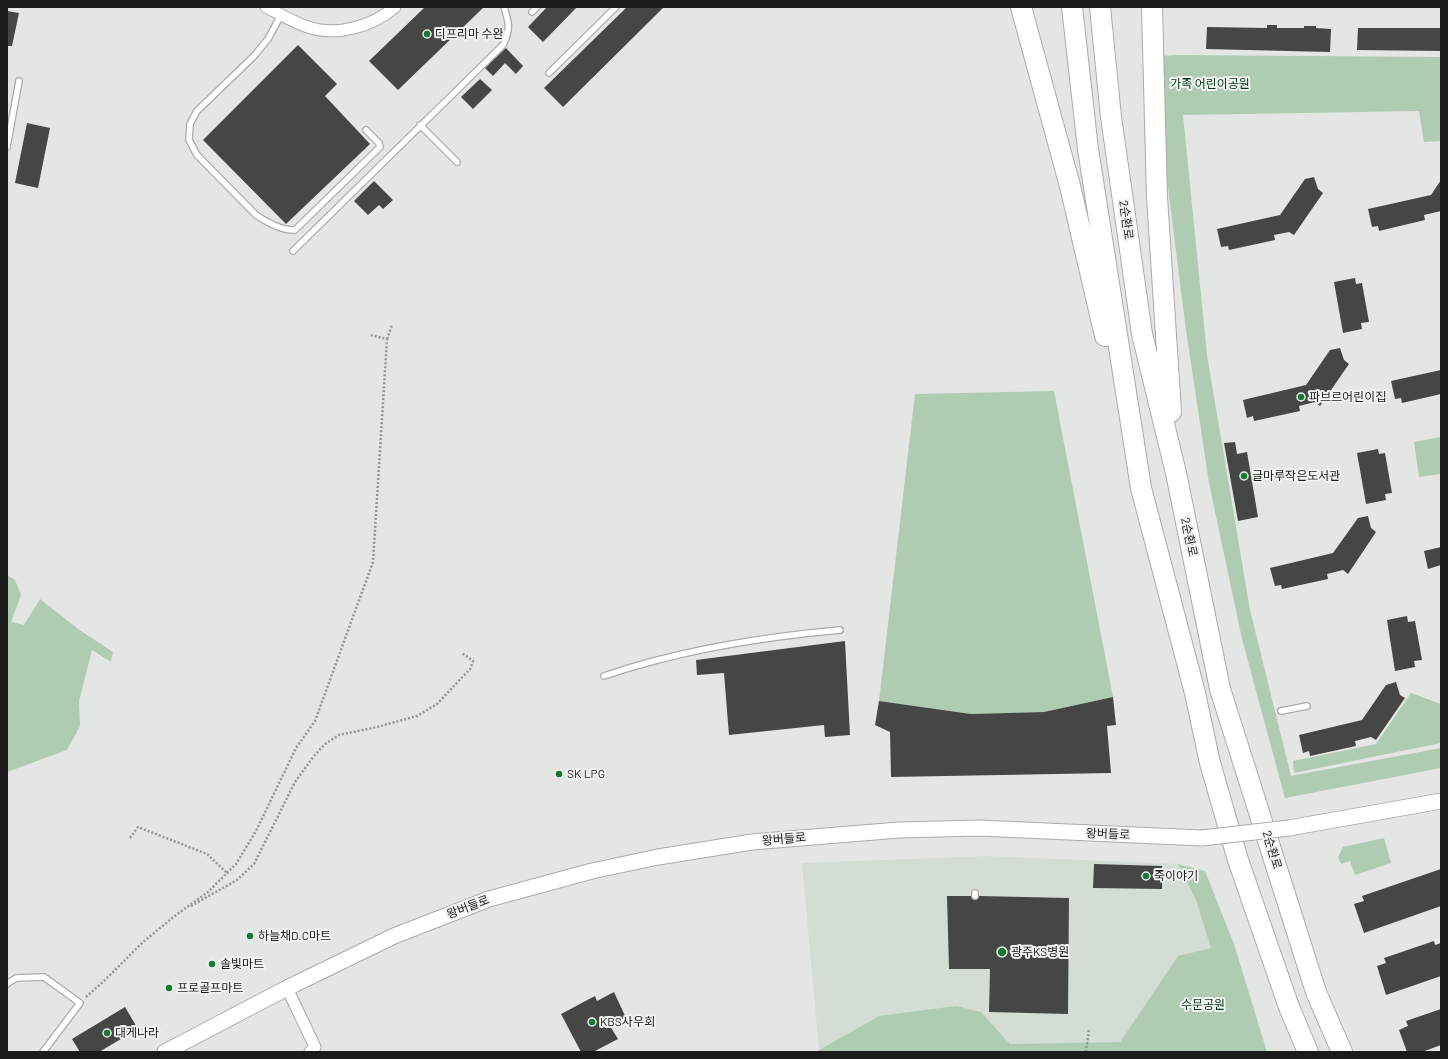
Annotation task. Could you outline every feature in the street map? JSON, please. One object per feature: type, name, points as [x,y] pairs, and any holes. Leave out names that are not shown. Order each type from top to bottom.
[{"type":"highway","points":[[1021,7],[1070,186],[1140,488],[1195,693],[1210,763],[1238,860],[1289,1007],[1308,1052]]},
{"type":"highway","points":[[1072,7],[1088,149],[1140,488]]},
{"type":"highway","name":"2순환로","points":[[1100,7],[1111,117],[1142,334],[1176,473],[1220,688],[1316,992],[1342,1052]]},
{"type":"highway","points":[[1152,7],[1157,197],[1176,473]]},
{"type":"main road","name":"왕버들로","points":[[165,1052],[287,988],[394,936],[489,899],[592,871],[658,857],[752,842],[899,830],[979,828],[1202,838],[1289,828],[1441,801]]},
{"type":"street","points":[[266,7],[285,11],[309,27],[330,31],[352,28],[370,23],[395,7]]},
{"type":"street","points":[[287,988],[315,1047],[310,1052]]},
{"type":"lane","points":[[293,251],[503,45],[508,32],[509,23],[504,7]]},
{"type":"lane","points":[[532,12],[537,7]]},
{"type":"lane","points":[[550,73],[616,7]]},
{"type":"lane","points":[[285,11],[268,39],[254,56],[197,111],[190,124],[189,140],[197,155],[262,220],[283,228],[295,230],[380,147],[379,143],[366,130]]},
{"type":"lane","points":[[7,147],[19,81]]},
{"type":"lane","points":[[420,125],[457,162]]},
{"type":"lane","points":[[604,676],[635,665],[745,642],[840,630]]},
{"type":"lane","points":[[1281,711],[1307,706]]},
{"type":"lane","points":[[7,984],[16,978],[44,977],[80,1003],[43,1052]]},
{"type":"path","points":[[80,1003],[143,942],[176,915],[208,892],[228,874],[236,864],[256,831],[296,748],[315,721],[373,562],[387,338],[392,325]]},
{"type":"path","points":[[370,335],[387,338]]},
{"type":"path","points":[[176,915],[237,880],[254,864],[295,782],[325,744],[339,735],[377,727],[417,716],[437,704],[470,669],[473,661],[462,653]]},
{"type":"path","points":[[130,838],[138,827],[207,854],[228,874]]},
{"type":"path","points":[[1086,1052],[1088,1029]]},
{"type":"shaded area","name":"광주KS병원","points":[[987,856],[1178,864],[1196,900],[1212,948],[1178,956],[1120,1042],[1010,1044],[981,1012],[879,1016],[819,1050],[802,863]]},
{"type":"green space","name":"가족 어린이공원","points":[[1161,56],[1441,57],[1441,141],[1424,142],[1419,111],[1183,115],[1207,355],[1250,610],[1291,776],[1441,748],[1441,768],[1285,798],[1242,639],[1209,483],[1186,330],[1166,172]]},
{"type":"green space","points":[[1054,391],[1113,697],[1044,712],[971,714],[879,701],[915,394]]},
{"type":"green space","points":[[1441,437],[1441,474],[1419,477],[1414,442]]},
{"type":"green space","points":[[7,575],[15,580],[21,595],[11,622],[24,625],[40,599],[78,629],[113,652],[111,662],[92,650],[79,701],[80,726],[67,750],[7,772]]},
{"type":"green space","points":[[1411,693],[1441,704],[1441,743],[1294,773],[1293,761],[1376,744]]},
{"type":"green space","points":[[1384,838],[1391,863],[1355,875],[1350,861],[1341,864],[1338,857],[1343,847]]},
{"type":"green space","name":"수문공원","points":[[1178,864],[1205,871],[1234,944],[1267,1052],[819,1052],[819,1050],[879,1016],[956,1006],[981,1012],[1010,1044],[1120,1042],[1178,956],[1211,948],[1196,900]]},
{"type":"building","name":"디프리마 수완","points":[[425,7],[484,7],[398,90],[369,61]]},
{"type":"building","points":[[547,7],[577,7],[543,42],[528,27]]},
{"type":"building","points":[[627,7],[664,7],[563,107],[544,88]]},
{"type":"building","points":[[7,11],[19,13],[12,46],[7,46]]},
{"type":"building","points":[[1267,25],[1277,25],[1277,28],[1304,28],[1304,26],[1316,26],[1316,28],[1331,29],[1330,52],[1206,49],[1207,27],[1267,28]]},
{"type":"building","points":[[1358,28],[1441,28],[1441,51],[1357,50]]},
{"type":"building","points":[[298,45],[337,84],[325,96],[370,144],[286,224],[203,140]]},
{"type":"building","points":[[506,48],[523,66],[516,74],[505,63],[493,76],[485,68]]},
{"type":"building","points":[[480,79],[492,90],[473,109],[461,97]]},
{"type":"building","points":[[27,123],[50,128],[38,188],[15,183]]},
{"type":"building","points":[[1314,177],[1318,189],[1323,193],[1294,235],[1289,232],[1274,235],[1275,240],[1229,250],[1228,246],[1221,247],[1217,229],[1280,215],[1305,179]]},
{"type":"building","points":[[1441,180],[1441,211],[1424,215],[1425,220],[1379,231],[1378,226],[1372,227],[1368,209],[1431,195]]},
{"type":"building","points":[[374,181],[393,200],[383,209],[379,205],[368,215],[354,201]]},
{"type":"building","points":[[1355,278],[1356,284],[1362,283],[1369,322],[1361,323],[1362,329],[1343,333],[1334,282]]},
{"type":"building","points":[[1340,348],[1344,360],[1349,364],[1320,406],[1315,402],[1299,406],[1300,411],[1254,421],[1253,416],[1247,418],[1243,400],[1306,385],[1330,350]]},
{"type":"building","points":[[1441,370],[1441,394],[1402,403],[1401,398],[1395,399],[1391,381]]},
{"type":"building","points":[[1235,442],[1237,454],[1247,452],[1258,517],[1238,521],[1224,443]]},
{"type":"building","points":[[1378,449],[1379,454],[1385,453],[1392,493],[1385,494],[1386,500],[1366,504],[1357,453]]},
{"type":"building","points":[[1368,516],[1371,528],[1376,532],[1348,574],[1343,570],[1327,574],[1328,579],[1282,589],[1281,585],[1275,586],[1270,568],[1333,553],[1358,518]]},
{"type":"building","points":[[1441,547],[1441,565],[1428,569],[1424,551]]},
{"type":"building","points":[[1407,616],[1408,622],[1415,621],[1422,660],[1414,661],[1415,667],[1395,671],[1387,620]]},
{"type":"building","points":[[845,641],[850,735],[825,737],[824,725],[729,735],[724,673],[697,675],[696,660]]},
{"type":"building","points":[[1396,682],[1400,695],[1405,698],[1376,740],[1371,737],[1355,741],[1356,746],[1310,756],[1309,751],[1303,753],[1299,735],[1362,720],[1386,685]]},
{"type":"building","points":[[1113,697],[1116,725],[1107,726],[1111,773],[891,777],[890,732],[875,725],[879,701],[971,714],[1044,712]]},
{"type":"building","points":[[1094,864],[1162,866],[1162,889],[1093,888]]},
{"type":"building","points":[[1441,869],[1441,906],[1364,933],[1354,904],[1364,901],[1362,896]]},
{"type":"building","points":[[947,896],[971,896],[975,900],[979,896],[1069,898],[1068,1014],[989,1012],[990,969],[949,969]]},
{"type":"building","points":[[1434,941],[1435,945],[1441,943],[1441,976],[1386,995],[1377,966],[1386,963],[1384,958]]},
{"type":"building","name":"KBS사우회","points":[[614,992],[626,1018],[610,1026],[618,1039],[593,1052],[581,1052],[561,1014],[595,996],[597,1001]]},
{"type":"building","points":[[125,1007],[138,1029],[99,1052],[80,1052],[72,1039]]},
{"type":"building","points":[[1441,1009],[1441,1045],[1422,1052],[1407,1052],[1399,1030],[1408,1026],[1406,1021]]},
{"type":"place","name":"디프리마 수완","points":[[427,34]]},
{"type":"place","name":"파브르어린이집","points":[[1301,397]]},
{"type":"place","name":"글마루작은도서관","points":[[1244,476]]},
{"type":"place","name":"SK LPG","points":[[559,774]]},
{"type":"place","name":"죽이야기","points":[[1146,876]]},
{"type":"place","name":"하늘채D.C마트","points":[[250,936]]},
{"type":"place","name":"광주KS병원","points":[[1002,952]]},
{"type":"place","name":"솔빛마트","points":[[212,964]]},
{"type":"place","name":"프로골프마트","points":[[169,988]]},
{"type":"place","name":"KBS사우회","points":[[592,1022]]},
{"type":"place","name":"대게나라","points":[[107,1033]]}]
